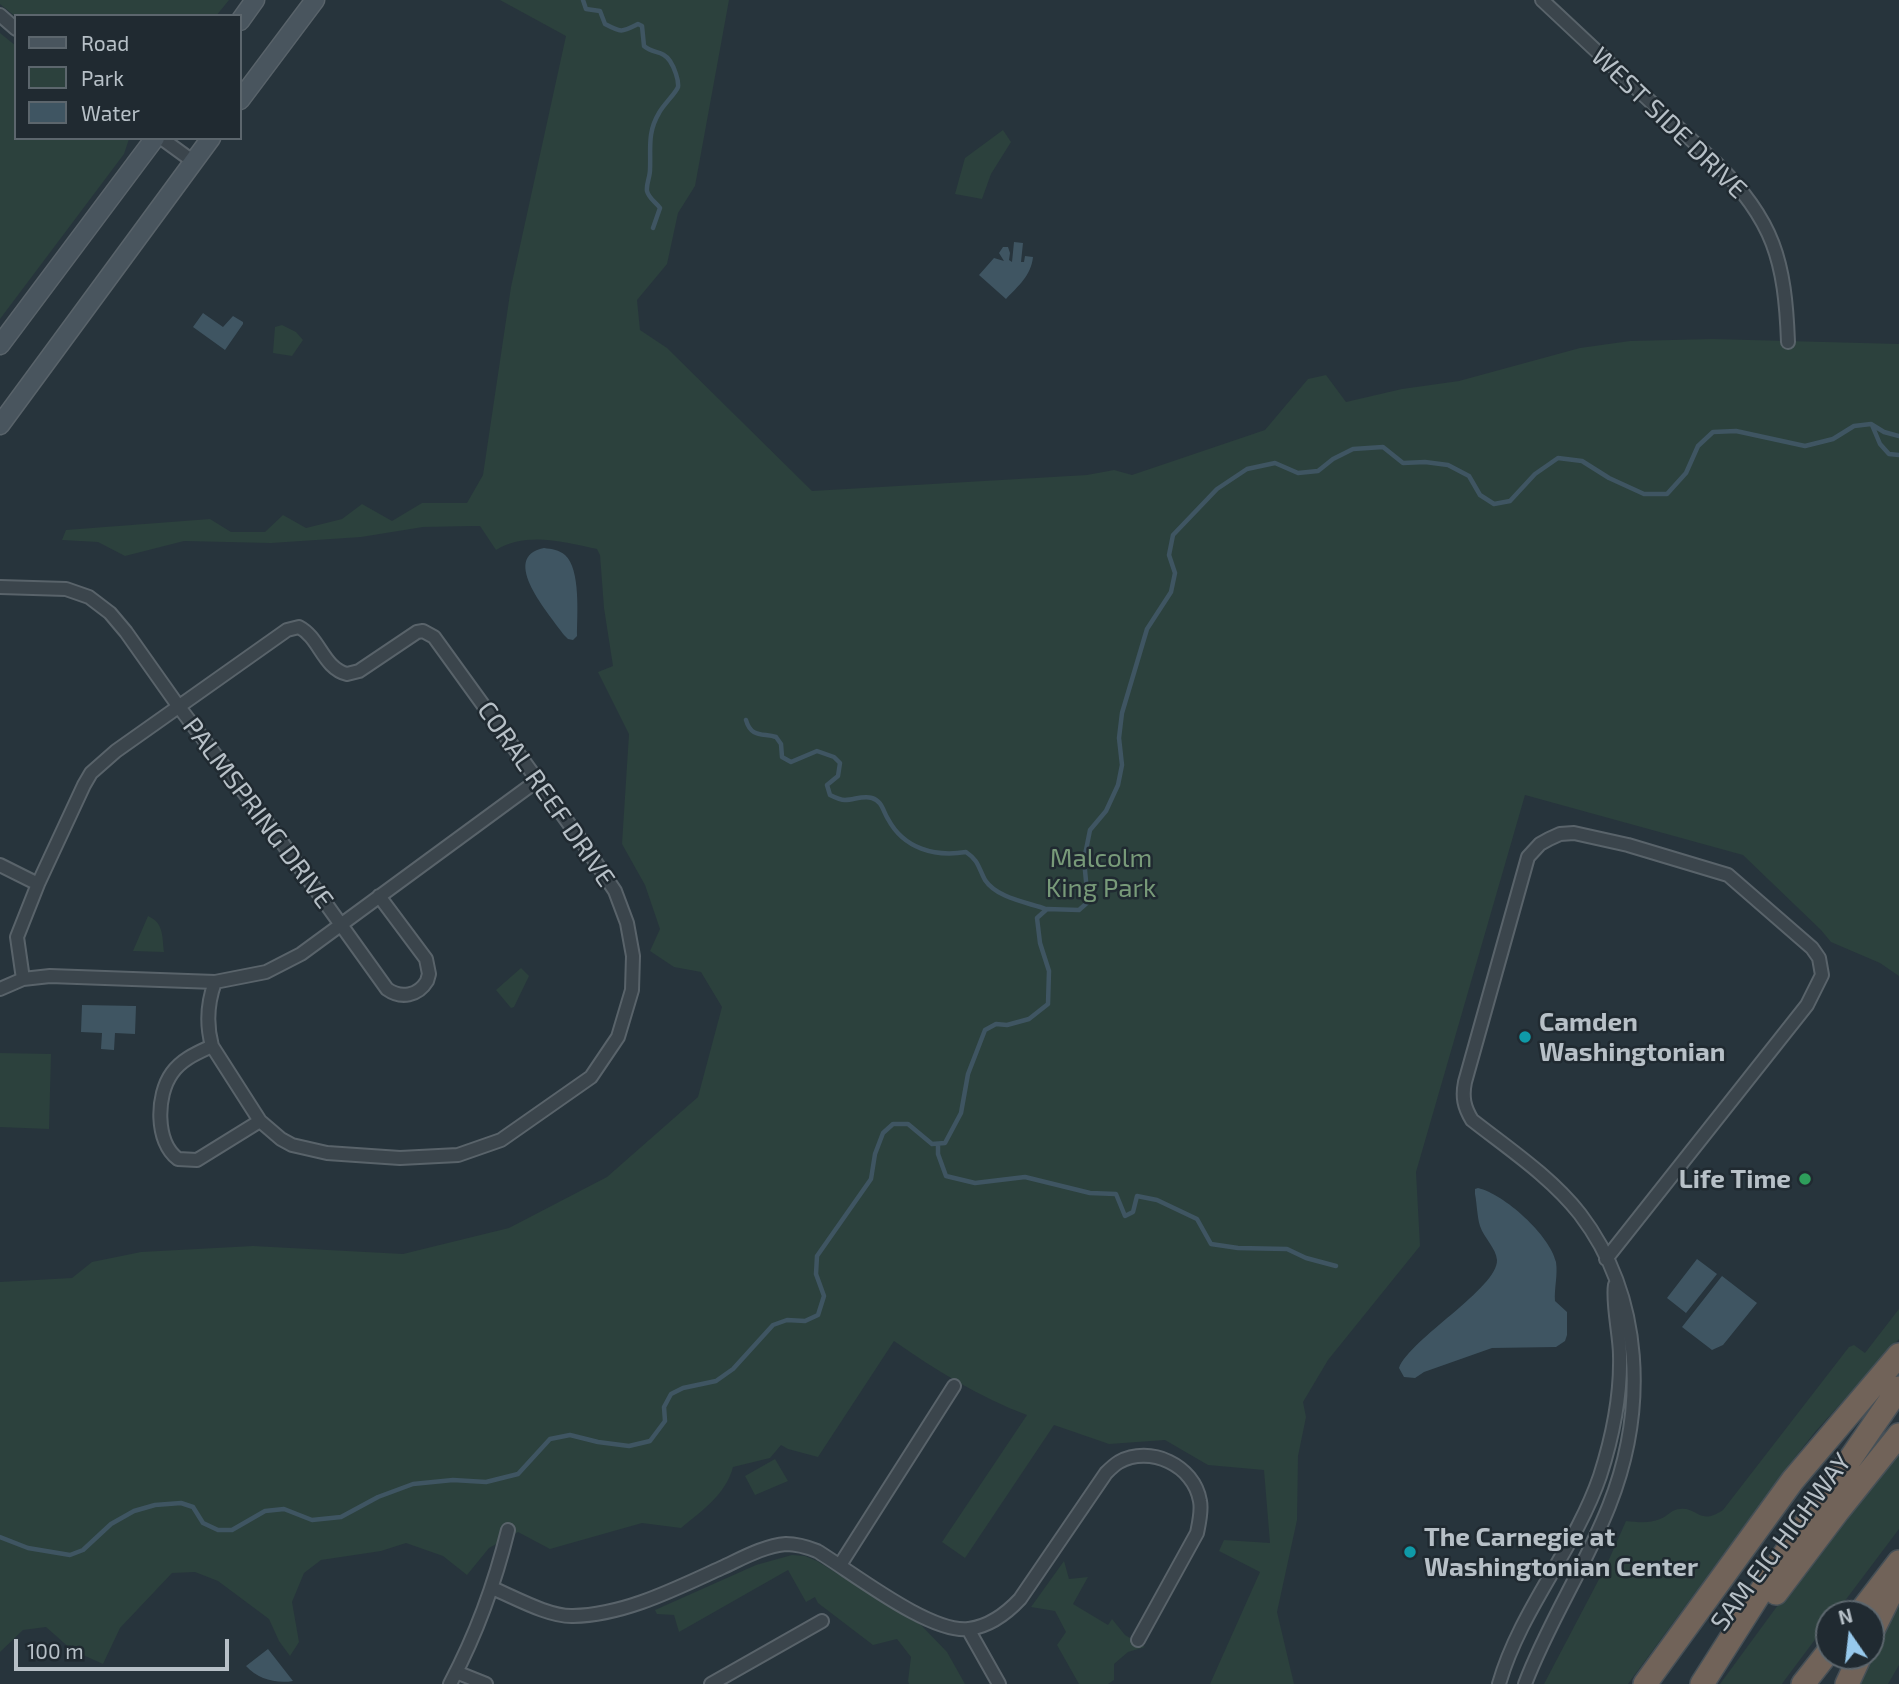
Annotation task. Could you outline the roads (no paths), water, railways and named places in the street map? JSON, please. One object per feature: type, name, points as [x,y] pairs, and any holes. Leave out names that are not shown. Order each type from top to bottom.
[{"type":"highway","points":[[1645,1684],[1793,1480],[1899,1355]]},
{"type":"highway","points":[[1702,1684],[1784,1555],[1899,1388]]},
{"type":"highway","name":"SAM EIG HIGHWAY","points":[[1708,1684],[1838,1511],[1899,1435]]},
{"type":"highway","points":[[1870,1600],[1899,1562]]},
{"type":"highway","points":[[1885,1605],[1899,1576]]},
{"type":"highway","points":[[1802,1684],[1815,1668]]},
{"type":"main road","points":[[242,18],[255,0]]},
{"type":"main road","points":[[242,97],[315,0]]},
{"type":"main road","points":[[0,345],[154,140]]},
{"type":"main road","points":[[0,425],[210,140]]},
{"type":"street","name":"WEST SIDE DRIVE","points":[[1542,0],[1715,162],[1758,211],[1776,251],[1783,276],[1788,342]]},
{"type":"street","points":[[0,15],[14,27]]},
{"type":"street","points":[[163,140],[194,162]]},
{"type":"street","name":"PALMSPRING DRIVE","points":[[0,587],[66,589],[89,597],[110,613],[127,632],[179,707],[281,841],[387,989],[393,993],[407,995],[424,986],[429,974],[426,959],[379,896]]},
{"type":"street","name":"CORAL REEF DRIVE","points":[[179,707],[293,628],[299,627],[309,634],[330,664],[347,674],[359,671],[413,634],[423,631],[434,637],[615,891],[627,923],[632,956],[632,990],[618,1037],[591,1077],[501,1140],[458,1155],[400,1158],[327,1153],[292,1145],[281,1139],[260,1121],[212,1046],[208,1012],[209,998],[215,982]]},
{"type":"street","points":[[23,979],[17,937],[38,884],[91,773],[116,751],[179,707]]},
{"type":"street","points":[[0,989],[23,979],[64,976],[215,982],[266,972],[301,954],[538,780]]},
{"type":"street","points":[[1525,1684],[1608,1508],[1629,1438],[1634,1392],[1634,1357],[1622,1290],[1580,1214],[1543,1177],[1472,1120],[1463,1097],[1468,1069],[1528,857],[1540,844],[1560,834],[1574,833],[1628,845],[1728,875],[1812,948],[1821,966],[1819,984],[1807,1005],[1606,1259]]},
{"type":"street","points":[[0,865],[38,884]]},
{"type":"street","points":[[212,1046],[181,1062],[166,1084],[162,1097],[162,1126],[169,1148],[178,1159],[197,1160],[260,1121]]},
{"type":"street","points":[[1499,1684],[1509,1655],[1590,1502],[1601,1471],[1614,1419],[1620,1359],[1614,1291],[1616,1282]]},
{"type":"street","points":[[840,1565],[954,1386]]},
{"type":"street","points":[[492,1588],[556,1614],[572,1616],[610,1610],[648,1599],[762,1549],[786,1544],[804,1546],[840,1565],[925,1619],[968,1629],[988,1623],[1006,1613],[1020,1599],[1106,1473],[1119,1462],[1137,1457],[1157,1457],[1173,1462],[1185,1472],[1195,1486],[1201,1502],[1200,1517],[1197,1533],[1138,1640]]},
{"type":"street","points":[[450,1684],[492,1588],[508,1530]]},
{"type":"street","points":[[711,1684],[822,1621]]},
{"type":"street","points":[[968,1629],[999,1684]]},
{"type":"street","points":[[1509,1655],[1532,1665]]},
{"type":"street","points":[[456,1672],[486,1684]]},
{"type":"water","points":[[1014,242],[1023,243],[1021,262],[1024,262],[1025,256],[1033,257],[1027,275],[1006,299],[979,275],[994,258],[1004,261],[999,253],[1003,247],[1008,247],[1009,260],[1012,262]]},
{"type":"water","points":[[203,313],[223,327],[233,316],[243,322],[225,350],[193,327]]},
{"type":"water","points":[[544,548],[565,555],[574,571],[577,636],[573,640],[564,635],[548,614],[526,574],[526,563],[531,554]]},
{"type":"water","points":[[82,1005],[136,1006],[135,1034],[115,1033],[114,1050],[101,1049],[102,1033],[81,1032]]},
{"type":"water","points":[[1478,1188],[1513,1207],[1536,1228],[1552,1251],[1556,1262],[1555,1301],[1567,1312],[1565,1341],[1556,1347],[1492,1348],[1424,1372],[1415,1378],[1404,1377],[1399,1368],[1406,1356],[1484,1285],[1494,1271],[1497,1260],[1478,1218],[1475,1189]]},
{"type":"water","points":[[1697,1259],[1717,1274],[1686,1313],[1667,1298]]},
{"type":"water","points":[[1722,1276],[1757,1303],[1723,1345],[1712,1350],[1682,1327]]},
{"type":"water","points":[[268,1649],[293,1681],[268,1680],[246,1666]]},
{"type":"waterway","points":[[583,0],[586,9],[600,11],[605,24],[615,29],[625,30],[638,24],[642,26],[644,46],[667,58],[676,74],[678,87],[663,106],[651,134],[647,191],[660,208],[653,228]]},
{"type":"waterway","points":[[0,1537],[28,1548],[70,1555],[83,1550],[111,1524],[134,1511],[155,1505],[181,1503],[193,1507],[203,1523],[218,1530],[232,1530],[265,1511],[284,1509],[312,1520],[341,1517],[378,1497],[413,1484],[453,1480],[486,1482],[518,1474],[550,1439],[570,1435],[629,1446],[650,1441],[665,1421],[664,1407],[671,1394],[683,1388],[716,1381],[733,1369],[773,1325],[787,1320],[805,1321],[818,1315],[824,1296],[816,1274],[817,1256],[871,1179],[875,1154],[883,1133],[893,1124],[908,1124],[932,1144],[945,1143],[961,1113],[968,1074],[985,1030],[996,1024],[1007,1025],[1029,1019],[1048,1004],[1049,971],[1040,943],[1037,918],[1047,909],[1079,910],[1088,902],[1084,860],[1090,830],[1106,811],[1118,785],[1122,765],[1119,738],[1122,713],[1147,629],[1171,592],[1175,573],[1169,555],[1173,535],[1217,489],[1247,469],[1275,463],[1298,473],[1318,471],[1333,459],[1353,449],[1383,447],[1403,463],[1448,465],[1469,476],[1480,495],[1494,504],[1510,501],[1535,474],[1558,458],[1582,461],[1609,478],[1644,494],[1667,494],[1686,473],[1698,446],[1713,432],[1736,431],[1805,446],[1833,439],[1854,426],[1871,424],[1884,432],[1899,436]]},
{"type":"waterway","points":[[1872,425],[1880,444],[1889,454],[1899,455]]},
{"type":"waterway","points":[[746,720],[754,732],[776,737],[781,744],[782,757],[791,762],[817,751],[834,757],[840,763],[838,776],[827,785],[830,795],[843,800],[865,797],[875,799],[895,829],[912,844],[932,852],[966,852],[976,861],[985,880],[997,891],[1012,899],[1046,909]]},
{"type":"waterway","points":[[938,1144],[938,1154],[946,1176],[975,1183],[1025,1177],[1090,1193],[1116,1194],[1125,1216],[1133,1212],[1137,1196],[1157,1200],[1197,1219],[1211,1244],[1238,1248],[1287,1249],[1306,1258],[1336,1266]]},
{"type":"place","name":"Camden Washingtonian","points":[[1525,1037]]},
{"type":"place","name":"Life Time","points":[[1805,1179]]},
{"type":"place","name":"The Carnegie at Washingtonian Center","points":[[1410,1552]]},
{"type":"park label","name":"Malcolm King Park","points":[[1101,872]]}]
